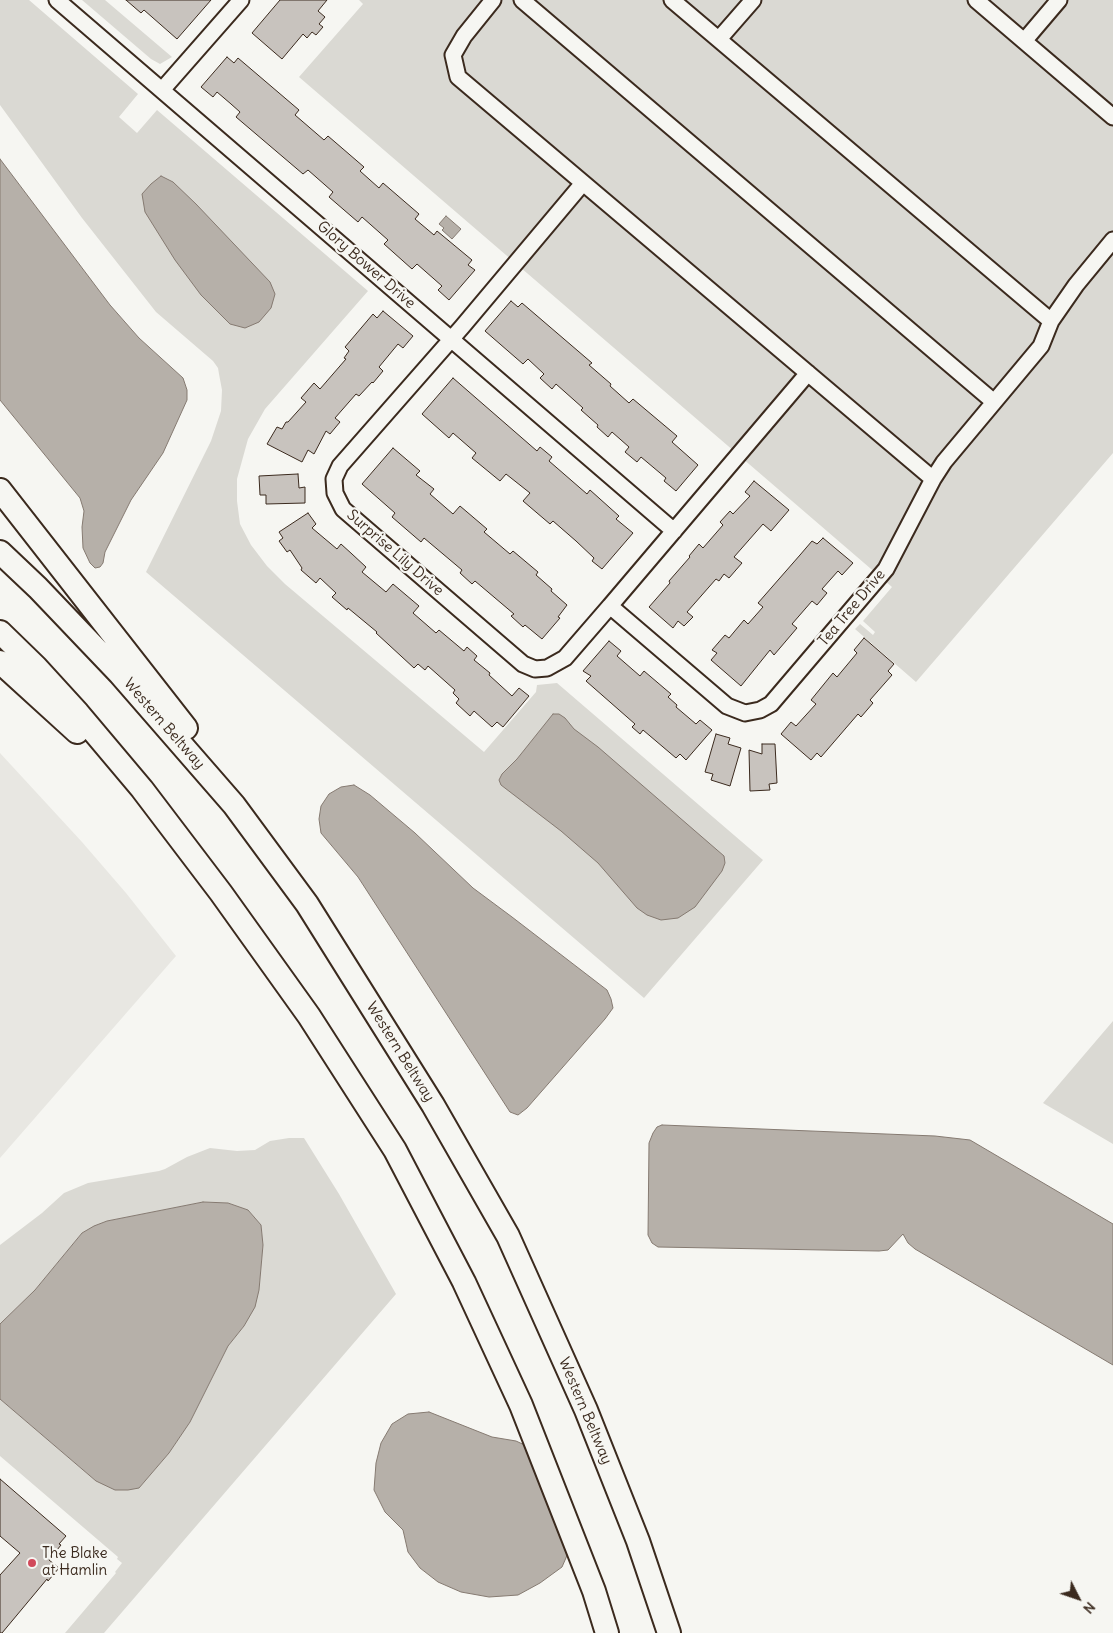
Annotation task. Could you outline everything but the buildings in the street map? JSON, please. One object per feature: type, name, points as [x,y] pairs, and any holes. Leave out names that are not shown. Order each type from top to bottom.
[{"type":"highway","points":[[0,490],[184,725],[234,805]]},
{"type":"highway","name":"Western Beltway","points":[[0,552],[38,588],[120,674],[234,805],[307,904],[433,1105],[508,1236],[586,1410],[638,1541],[668,1633]]},
{"type":"highway","points":[[0,632],[36,667],[78,713],[142,789],[221,893],[309,1016],[395,1150],[464,1282],[521,1405],[594,1591],[607,1633]]},
{"type":"highway","points":[[0,662],[142,789]]},
{"type":"street","name":"Glory Bower Drive","points":[[57,0],[674,531]]},
{"type":"street","points":[[162,90],[241,0]]},
{"type":"street","points":[[493,0],[464,36],[453,54],[458,77],[933,479]]},
{"type":"street","points":[[522,0],[994,402]]},
{"type":"street","points":[[672,0],[1051,321]]},
{"type":"street","points":[[719,39],[753,0]]},
{"type":"street","points":[[976,0],[1113,116]]},
{"type":"street","points":[[1025,40],[1059,0]]},
{"type":"street","name":"Surprise Lily Drive","points":[[583,183],[452,339],[340,466],[334,479],[335,493],[343,508],[522,664],[535,669],[547,668],[565,658],[808,373]]},
{"type":"street","name":"Tea Tree Drive","points":[[610,606],[727,706],[745,713],[760,710],[771,704],[886,569],[933,479],[944,462],[1040,346],[1051,321],[1076,285],[1113,240]]},
{"type":"shaded area","points":[[0,0],[29,0],[138,94],[119,117],[137,133],[157,110],[368,291],[265,409],[248,439],[237,479],[240,524],[251,545],[267,566],[285,584],[484,752],[536,692],[537,685],[557,683],[763,860],[644,998],[146,572],[211,441],[221,411],[222,390],[218,368],[213,361],[156,312],[82,218],[0,105]]},
{"type":"shaded area","points":[[82,0],[105,0],[172,57],[160,64],[151,59]]},
{"type":"shaded area","points":[[359,0],[1113,0],[1113,453],[916,682],[855,629],[860,624],[873,635],[875,632],[863,621],[892,587],[299,77],[363,4]]},
{"type":"shaded area","points":[[0,159],[110,305],[139,338],[183,378],[187,390],[187,400],[163,453],[131,500],[105,552],[103,563],[100,567],[95,568],[90,563],[83,548],[82,527],[84,511],[80,498],[0,400]]},
{"type":"shaded area","points":[[161,176],[173,182],[196,204],[270,282],[275,294],[271,308],[259,322],[245,328],[230,324],[201,295],[175,260],[145,212],[142,194]]},
{"type":"shaded area","points":[[446,216],[461,229],[452,239],[442,230],[444,228],[439,224]]},
{"type":"shaded area","points":[[553,714],[559,714],[565,718],[574,729],[598,747],[724,856],[725,863],[722,871],[695,907],[678,918],[661,920],[647,915],[637,908],[598,863],[561,831],[501,785],[499,780],[502,774],[517,759]]},
{"type":"shaded area","points":[[0,753],[82,842],[126,893],[176,956],[0,1158]]},
{"type":"shaded area","points":[[354,785],[370,795],[415,833],[473,888],[607,990],[613,1008],[527,1108],[518,1115],[510,1112],[358,877],[321,833],[319,819],[321,806],[329,794],[341,787]]},
{"type":"shaded area","points":[[1113,1021],[1113,1144],[1043,1103]]},
{"type":"shaded area","points":[[662,1125],[935,1136],[970,1140],[1113,1224],[1113,1365],[915,1249],[908,1243],[903,1234],[888,1250],[879,1251],[658,1247],[652,1243],[648,1235],[649,1143],[657,1127]]},
{"type":"shaded area","points":[[304,1138],[339,1194],[396,1294],[104,1633],[65,1633],[116,1573],[122,1563],[117,1559],[118,1557],[0,1456],[0,1399],[96,1481],[139,1488],[169,1453],[190,1422],[228,1346],[244,1326],[259,1290],[263,1245],[261,1225],[248,1210],[228,1203],[203,1202],[107,1221],[82,1233],[35,1290],[0,1324],[0,1245],[42,1213],[64,1193],[88,1183],[159,1171],[210,1148],[237,1151],[255,1150],[270,1141]]},
{"type":"shaded area","points":[[203,1202],[228,1203],[248,1210],[261,1225],[263,1245],[259,1290],[255,1307],[244,1326],[228,1346],[190,1422],[169,1453],[139,1488],[115,1490],[96,1481],[0,1399],[0,1324],[35,1290],[82,1233],[107,1221]]},
{"type":"shaded area","points":[[429,1412],[492,1437],[516,1441],[544,1454],[562,1479],[573,1517],[572,1544],[562,1567],[540,1583],[518,1595],[489,1597],[461,1592],[438,1582],[420,1568],[408,1552],[403,1530],[385,1512],[374,1490],[376,1463],[381,1443],[392,1424],[408,1414]]},
{"type":"place","name":"The Blake at Hamlin","points":[[32,1563]]}]
